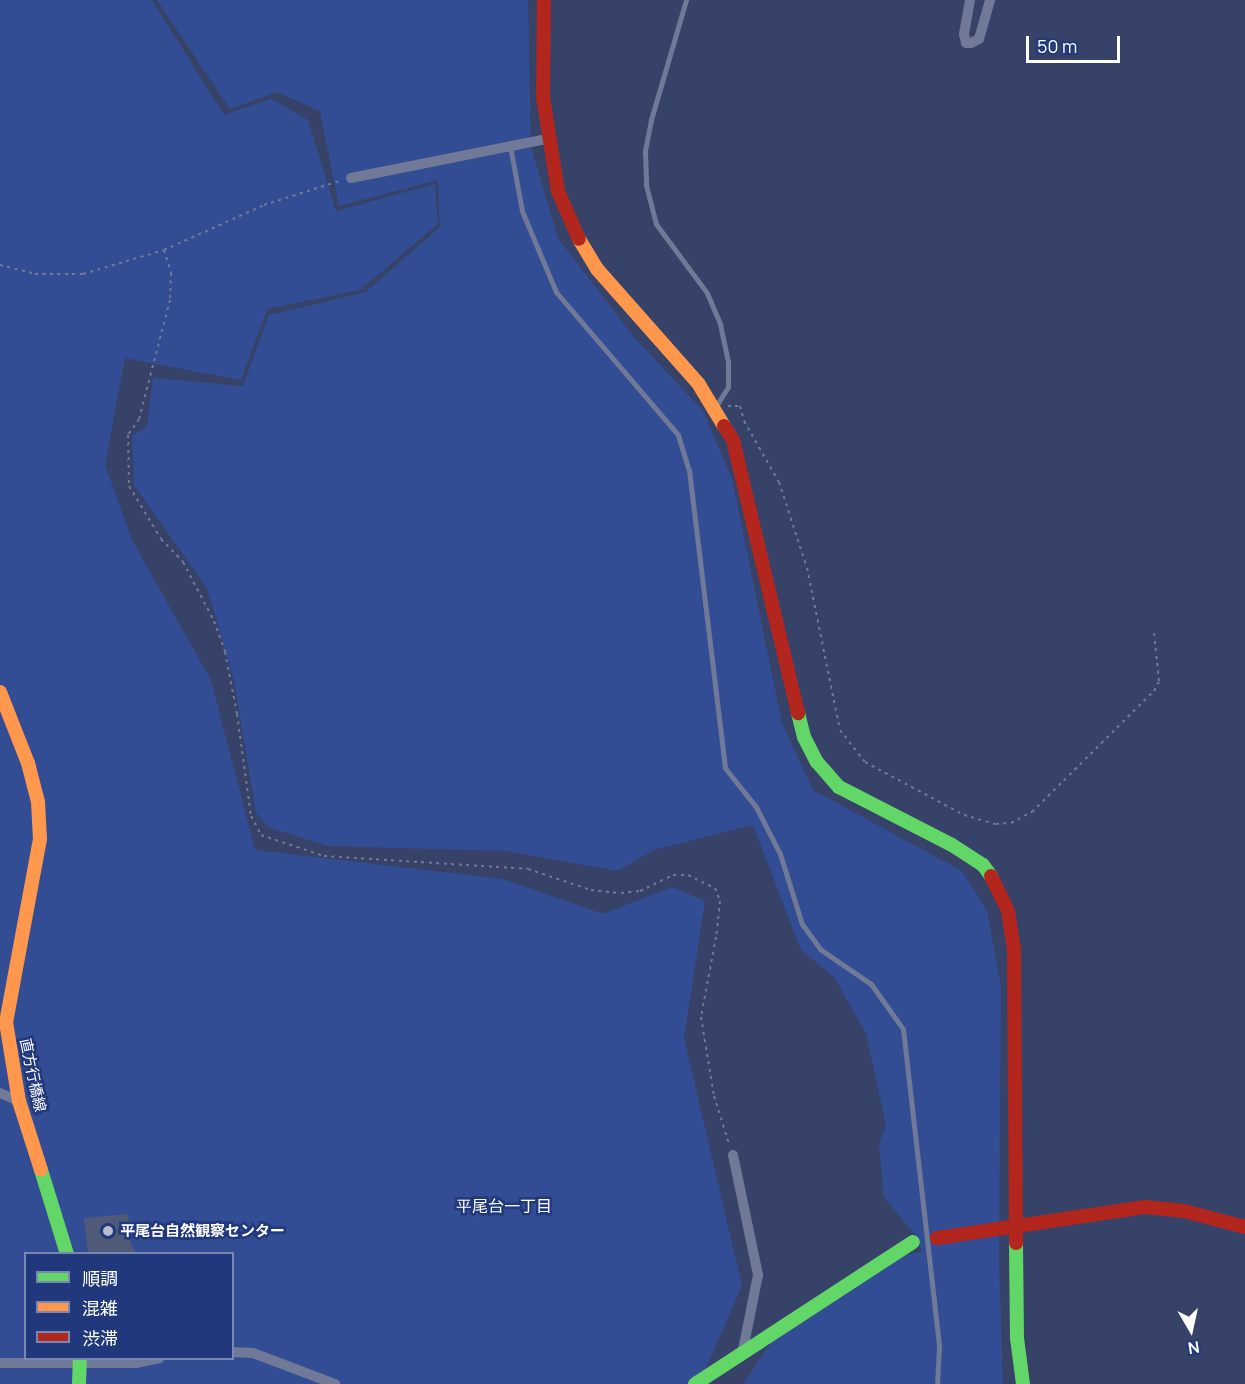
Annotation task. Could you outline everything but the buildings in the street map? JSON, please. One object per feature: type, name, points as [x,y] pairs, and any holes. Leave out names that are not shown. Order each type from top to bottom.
[{"type":"street","points":[[544,0],[547,139],[558,191],[574,231],[597,269],[716,406],[733,440],[745,476],[792,695],[804,737],[817,762],[839,788],[952,845],[983,865],[998,886],[1008,911],[1014,947],[1017,1338],[1023,1384]]},
{"type":"street","points":[[970,0],[964,34],[966,43],[979,39],[990,0]]},
{"type":"street","points":[[351,178],[547,139]]},
{"type":"street","name":"直方行橋線","points":[[0,692],[28,763],[38,802],[40,839],[6,1022],[19,1101],[66,1252]]},
{"type":"street","points":[[0,1093],[19,1101]]},
{"type":"street","points":[[733,1155],[759,1275],[743,1350]]},
{"type":"street","points":[[937,1238],[1145,1207],[1184,1211],[1245,1227]]},
{"type":"street","points":[[695,1384],[743,1350],[913,1242]]},
{"type":"street","points":[[234,1352],[253,1353],[335,1384]]},
{"type":"street","points":[[0,1363],[120,1360]]},
{"type":"street","points":[[79,1384],[80,1361]]},
{"type":"lane","points":[[686,0],[651,120],[645,152],[646,185],[656,224],[707,293],[720,324],[728,361],[728,387],[716,406]]},
{"type":"lane","points":[[510,146],[522,211],[556,292],[678,435],[689,470],[725,768],[756,807],[780,854],[801,924],[820,949],[871,984],[903,1029],[939,1347],[937,1384]]},
{"type":"path","points":[[0,265],[35,274],[83,273],[165,250],[264,205],[351,178]]},
{"type":"path","points":[[165,250],[171,273],[170,300],[139,420],[128,435],[129,486],[161,539],[183,562],[214,621],[235,703],[251,816],[261,835],[324,856],[373,862],[528,869],[591,890],[621,894],[640,891],[673,875],[688,875],[715,888],[720,901],[716,937],[701,1017],[714,1096],[733,1155]]},
{"type":"path","points":[[716,406],[740,406],[744,421],[779,482],[807,568],[840,730],[865,762],[964,815],[1004,825],[1032,812],[1158,685],[1154,633]]},
{"type":"shaded area","points":[[0,0],[152,0],[224,115],[271,99],[308,120],[336,211],[435,184],[438,224],[360,290],[267,309],[241,380],[125,358],[105,465],[133,542],[211,680],[255,850],[503,879],[603,914],[672,887],[705,901],[684,1038],[742,1286],[699,1384],[0,1384]]},
{"type":"shaded area","points":[[157,0],[528,0],[531,147],[558,238],[633,336],[703,411],[732,479],[782,723],[813,790],[962,871],[987,911],[1001,987],[999,1259],[1003,1384],[743,1384],[774,1338],[878,1260],[922,1252],[917,1237],[884,1197],[879,1146],[886,1125],[866,1033],[834,977],[801,950],[753,825],[654,850],[617,871],[506,851],[328,846],[270,828],[256,813],[234,680],[207,588],[134,485],[132,436],[147,426],[153,378],[243,386],[269,315],[366,292],[440,227],[438,180],[339,206],[320,111],[277,92],[230,109]]},
{"type":"traffic: fast","points":[[798,713],[804,737],[817,762],[839,787],[952,845],[983,865],[991,876]]},
{"type":"traffic: fast","points":[[41,1170],[66,1252]]},
{"type":"traffic: fast","points":[[695,1384],[913,1242]]},
{"type":"traffic: fast","points":[[1016,1243],[1017,1338],[1023,1384]]},
{"type":"traffic: fast","points":[[79,1384],[80,1360]]},
{"type":"traffic: slow","points":[[579,239],[597,269],[698,383],[724,426]]},
{"type":"traffic: slow","points":[[0,692],[28,763],[38,802],[40,839],[6,1022],[19,1101],[41,1170]]},
{"type":"traffic: jam","points":[[544,0],[543,97],[558,191],[579,239]]},
{"type":"traffic: jam","points":[[724,426],[733,440],[798,713]]},
{"type":"traffic: jam","points":[[991,876],[1008,911],[1014,947],[1016,1243]]},
{"type":"traffic: jam","points":[[937,1238],[1145,1207],[1184,1211],[1245,1227]]},
{"type":"place","name":"平尾台自然観察センター","points":[[108,1231]]},
{"type":"district","name":"平尾台一丁目","points":[[504,1206]]}]
